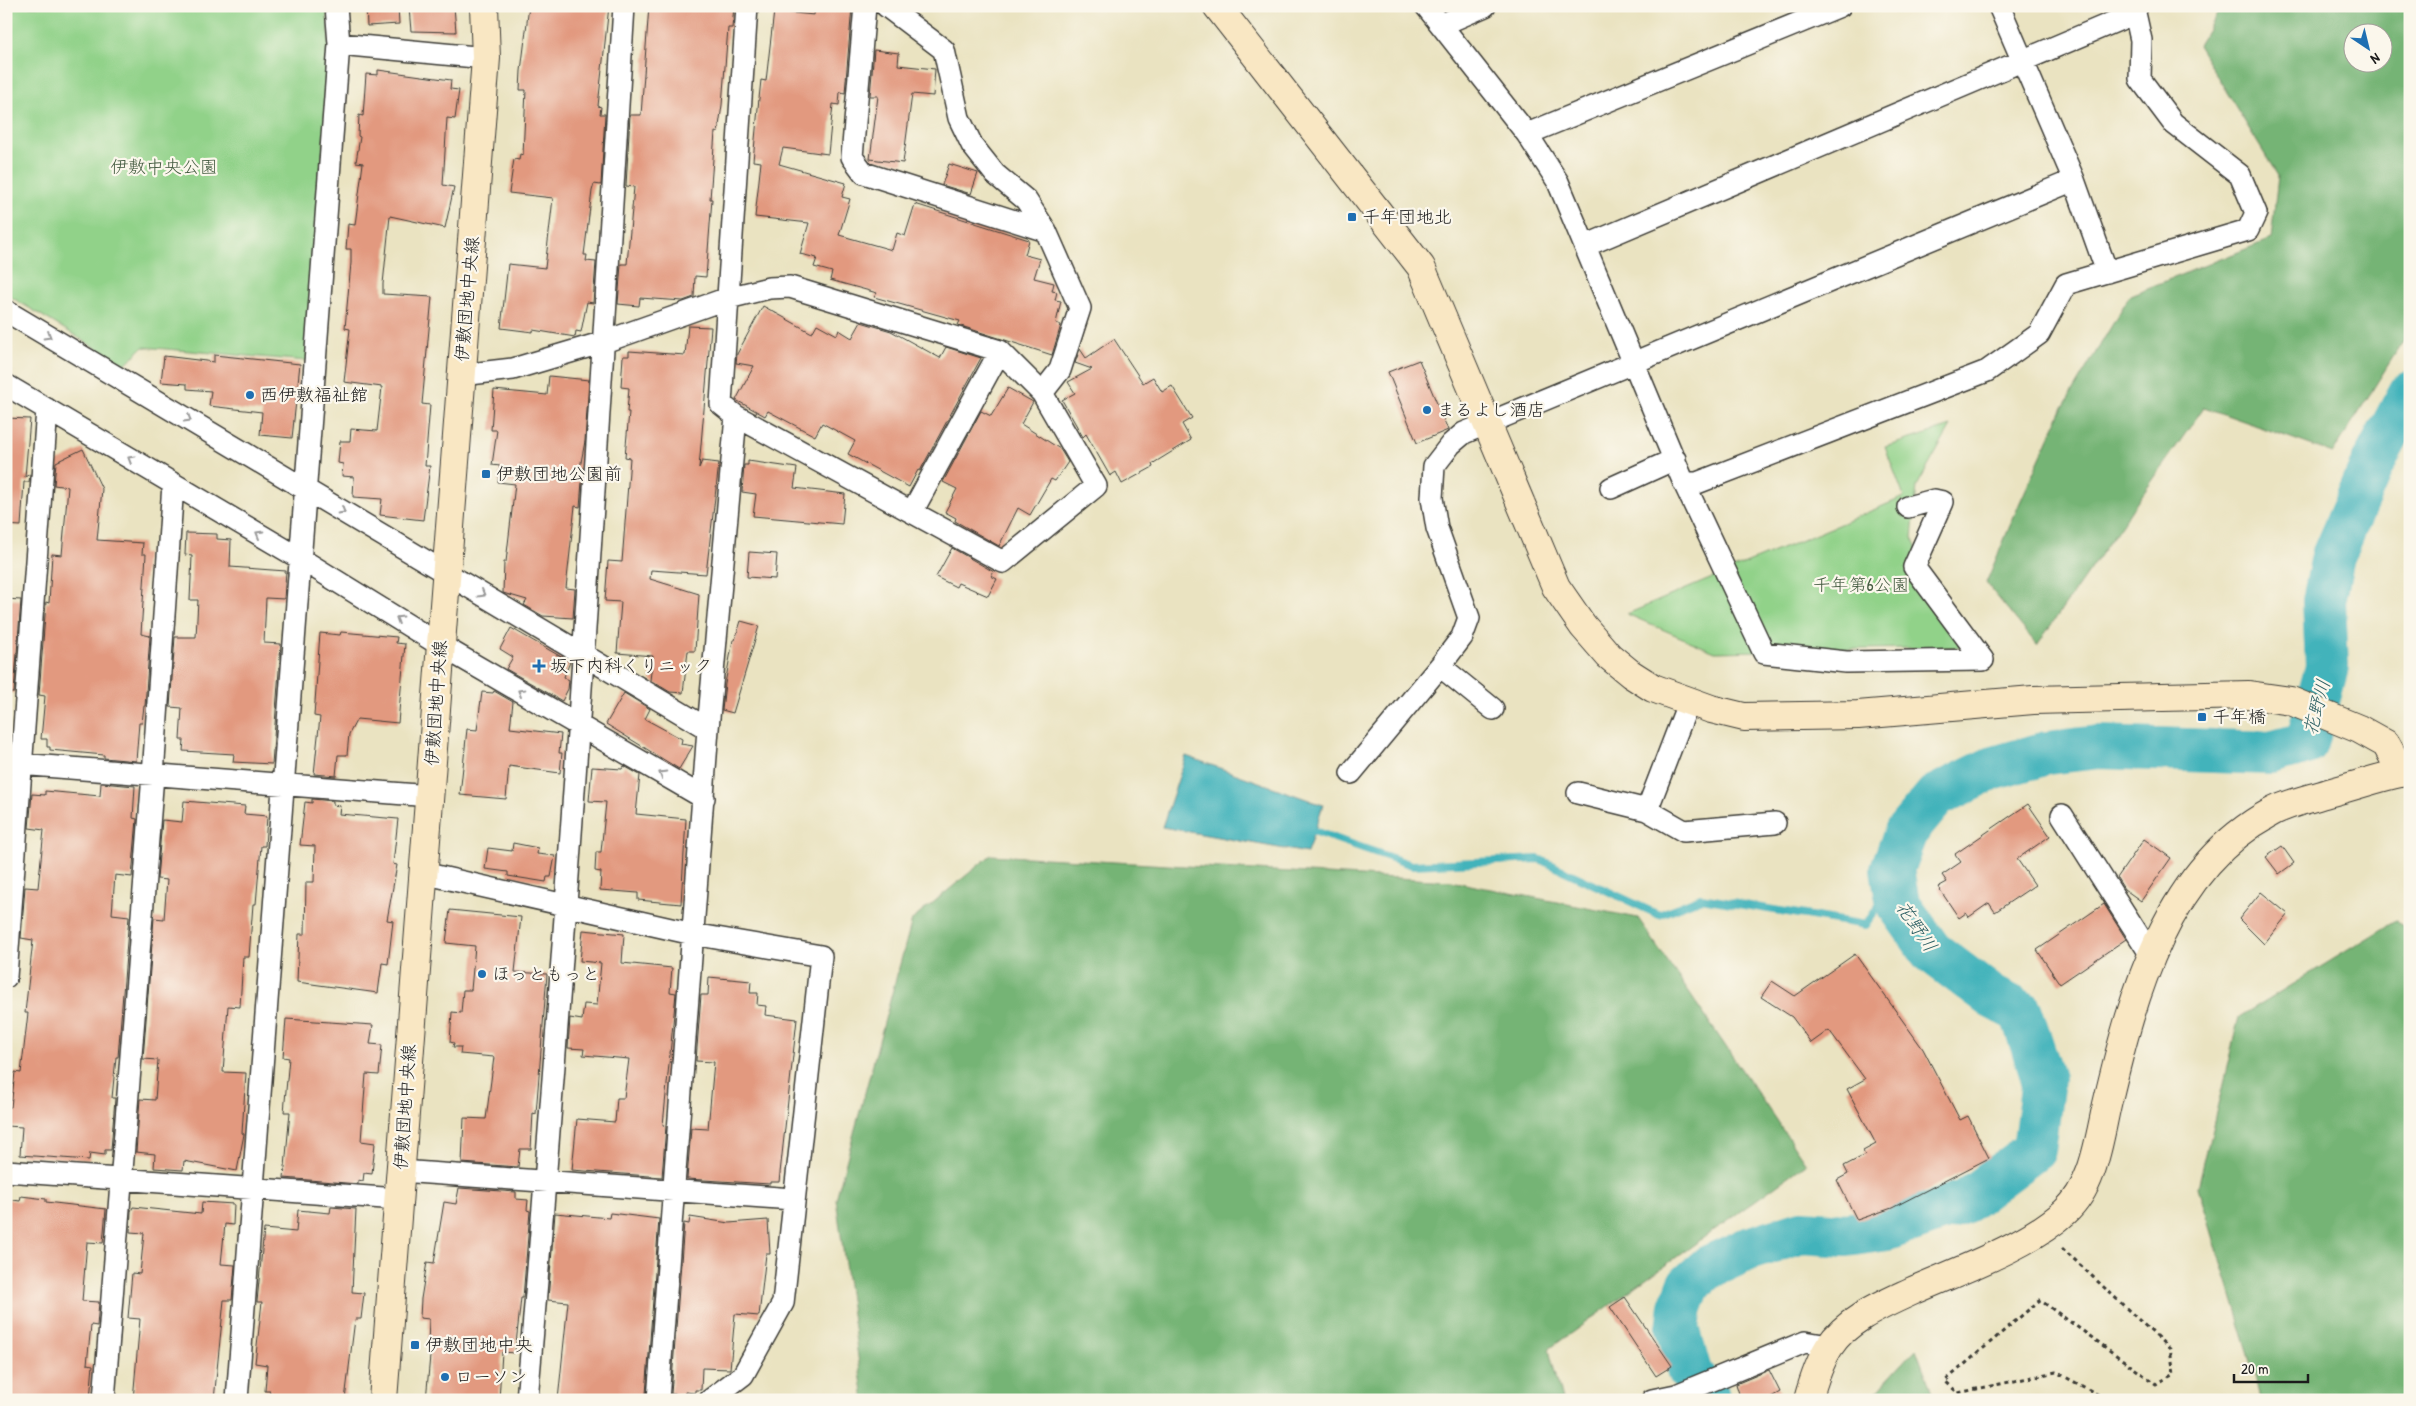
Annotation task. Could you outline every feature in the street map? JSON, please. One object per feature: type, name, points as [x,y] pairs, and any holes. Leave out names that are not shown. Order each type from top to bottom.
[{"type":"street","points":[[237,1400],[307,490],[306,468],[339,44],[336,6]]},
{"type":"street","name":"伊敷団地中央線","points":[[383,1400],[486,58],[484,6]]},
{"type":"street","points":[[527,1400],[546,1183],[580,727],[624,6]]},
{"type":"street","points":[[461,375],[513,369],[604,342],[728,298],[769,288],[790,287],[1000,352],[1042,393],[1096,486],[1003,562],[736,416],[721,404],[728,298],[748,6]]},
{"type":"street","points":[[865,6],[852,157],[864,173],[1046,231]]},
{"type":"street","points":[[886,6],[944,50],[959,118],[972,144],[995,174],[1026,200],[1046,231],[1080,308],[1060,370],[1042,393]]},
{"type":"street","points":[[1217,6],[1421,268],[1556,587],[1583,626],[1609,656],[1631,674],[1653,688],[1689,701],[1744,716],[1858,715],[2033,700],[2250,695],[2291,701],[2359,729],[2386,744],[2406,772],[2310,798],[2271,812],[2244,830],[2208,863],[2168,920],[2151,955],[2124,1032],[2091,1170],[2080,1192],[2065,1212],[2015,1244],[1888,1302],[1853,1322],[1830,1346],[1815,1376],[1808,1400]]},
{"type":"street","points":[[1426,6],[1527,134],[1558,182],[1684,484],[1764,653],[1846,662],[1983,660],[1914,567],[1943,502],[1934,500],[1908,507]]},
{"type":"street","points":[[1440,25],[1485,6]]},
{"type":"street","points":[[1527,134],[1840,6]]},
{"type":"street","points":[[1999,6],[2074,180],[2107,272]]},
{"type":"street","points":[[1585,246],[2136,10],[2141,40],[2140,79],[2173,123],[2240,175],[2256,213],[2248,230],[2066,284],[2039,334],[1987,371],[1697,483],[1684,484]]},
{"type":"street","points":[[339,44],[486,58]]},
{"type":"street","points":[[1351,773],[1440,666],[1462,637],[1469,618],[1438,528],[1432,498],[1434,466],[1451,444],[1464,433],[2074,180]]},
{"type":"street","points":[[6,311],[585,654],[708,729]]},
{"type":"street","points":[[912,512],[1000,352]]},
{"type":"street","points":[[6,386],[301,559],[440,645],[704,798]]},
{"type":"street","points":[[6,977],[14,763],[46,409]]},
{"type":"street","points":[[658,1400],[708,729],[736,416]]},
{"type":"street","points":[[1611,488],[1675,459]]},
{"type":"street","points":[[104,1400],[153,775],[173,484]]},
{"type":"street","points":[[1440,666],[1493,709]]},
{"type":"street","points":[[1647,810],[1689,701]]},
{"type":"street","points":[[14,763],[430,796]]},
{"type":"street","points":[[1578,793],[1647,810],[1684,831],[1775,823]]},
{"type":"street","points":[[2062,815],[2151,955]]},
{"type":"street","points":[[423,873],[693,934],[821,956],[783,1303],[743,1374],[710,1400]]},
{"type":"street","points":[[6,1171],[398,1199]]},
{"type":"street","points":[[400,1171],[546,1183],[794,1199]]},
{"type":"street","points":[[1652,1400],[1676,1395],[1805,1342],[1830,1346]]},
{"type":"path","points":[[2042,1228],[2170,1349],[2174,1374],[2156,1384],[2040,1300],[1945,1381],[1958,1393],[2056,1372],[2108,1400]]},
{"type":"green space","name":"伊敷中央公園","points":[[6,6],[327,6],[330,62],[307,361],[143,347],[124,365],[6,294]]},
{"type":"green space","points":[[2222,6],[2410,6],[2410,330],[2333,453],[2204,407],[2037,645],[1986,583],[2062,409],[2130,295],[2271,239],[2278,176],[2198,45]]},
{"type":"green space","name":"千年第6公園","points":[[1951,426],[1917,486],[1912,538],[1962,647],[1715,652],[1627,614],[1904,497],[1885,447]]},
{"type":"green space","points":[[991,855],[1450,881],[1638,918],[1806,1164],[1549,1349],[1562,1400],[864,1400],[836,1199],[912,920]]},
{"type":"green space","points":[[2397,920],[2410,934],[2410,1400],[2260,1400],[2255,1375],[2198,1187],[2239,1017]]},
{"type":"green space","points":[[1916,1349],[1935,1400],[1869,1400]]},
{"type":"water","points":[[1186,756],[1323,805],[1307,853],[1162,827]]},
{"type":"building","points":[[366,6],[398,6],[399,24],[367,26]]},
{"type":"building","points":[[454,6],[456,32],[411,31],[409,8]]},
{"type":"building","points":[[529,6],[609,6],[598,106],[601,107],[600,114],[605,114],[601,185],[594,184],[592,191],[584,255],[587,255],[586,261],[596,262],[593,303],[587,302],[581,332],[576,331],[575,337],[533,330],[533,332],[501,328],[508,264],[545,268],[553,198],[509,193],[514,159],[519,160],[520,154],[523,155],[526,90],[520,90]]},
{"type":"building","points":[[649,6],[734,6],[732,28],[728,28],[718,133],[715,132],[706,277],[695,276],[694,297],[683,301],[640,298],[639,306],[618,304],[621,264],[627,264],[634,187],[626,186],[630,115],[641,115]]},
{"type":"building","points":[[815,6],[852,6],[845,93],[840,92],[839,105],[833,104],[828,154],[783,148],[779,164],[846,183],[842,197],[850,199],[839,235],[892,250],[897,233],[905,236],[915,204],[1029,240],[1025,255],[1040,259],[1034,278],[1054,283],[1052,291],[1057,292],[1055,300],[1061,301],[1056,323],[1061,325],[1052,355],[958,325],[960,321],[874,297],[877,293],[830,280],[832,272],[814,267],[817,258],[800,254],[809,223],[755,217],[761,162],[753,161],[761,80],[766,81],[774,11],[814,15]]},
{"type":"building","points":[[874,50],[899,53],[898,65],[935,69],[933,96],[912,94],[903,163],[870,159],[878,96],[870,96]]},
{"type":"building","points":[[378,70],[451,80],[450,89],[459,90],[455,119],[447,118],[443,185],[454,187],[445,228],[390,216],[383,284],[383,294],[432,297],[422,404],[430,405],[425,466],[430,466],[423,520],[380,515],[382,499],[353,497],[354,477],[342,476],[343,464],[338,463],[340,441],[350,441],[351,429],[377,431],[382,387],[344,382],[350,329],[345,328],[351,263],[351,249],[346,249],[348,224],[355,225],[363,163],[356,162],[360,137],[358,136],[359,115],[363,116],[366,74],[378,75]]},
{"type":"building","points":[[949,164],[978,173],[971,194],[942,185]]},
{"type":"building","points":[[763,306],[812,333],[817,324],[837,335],[839,330],[852,338],[861,322],[891,331],[940,358],[946,347],[981,358],[920,471],[918,470],[909,487],[848,454],[855,441],[822,423],[815,436],[768,411],[765,416],[736,400],[754,366],[736,363],[737,354]]},
{"type":"building","points":[[688,326],[711,327],[699,468],[702,461],[719,463],[706,574],[651,570],[650,579],[699,594],[695,651],[688,651],[683,693],[670,692],[650,680],[653,656],[617,653],[621,602],[605,601],[608,561],[622,562],[630,458],[625,457],[629,388],[621,387],[623,356],[629,356],[629,351],[685,355]]},
{"type":"building","points":[[1114,339],[1143,383],[1153,377],[1162,392],[1172,386],[1192,418],[1182,424],[1191,440],[1152,464],[1153,467],[1122,484],[1116,472],[1110,476],[1086,434],[1083,437],[1062,400],[1075,393],[1068,382],[1092,369],[1075,363],[1080,349],[1086,358]]},
{"type":"building","points":[[214,355],[300,364],[292,438],[260,435],[262,412],[209,406],[211,391],[187,389],[187,384],[161,382],[164,356],[214,362]]},
{"type":"building","points":[[1419,360],[1448,430],[1417,443],[1388,372]]},
{"type":"building","points":[[549,376],[589,380],[585,441],[580,468],[583,468],[580,507],[575,506],[566,588],[575,589],[573,618],[543,616],[524,605],[527,600],[503,593],[504,562],[506,562],[515,484],[498,482],[500,466],[492,465],[497,430],[491,430],[494,390],[547,395]]},
{"type":"building","points":[[1008,388],[1033,402],[1021,424],[1060,449],[1068,462],[1055,481],[1051,479],[1030,515],[1018,508],[999,546],[955,521],[956,518],[945,512],[957,489],[943,482],[981,411],[991,416]]},
{"type":"building","points":[[6,418],[30,419],[25,477],[30,474],[29,482],[24,482],[21,526],[6,525]]},
{"type":"building","points":[[83,449],[102,489],[97,540],[143,543],[142,554],[146,554],[141,634],[150,636],[145,706],[142,723],[139,723],[136,761],[104,758],[104,755],[50,750],[50,747],[47,747],[47,739],[41,739],[45,696],[39,695],[46,602],[49,603],[52,554],[62,555],[68,487],[54,485],[56,462]]},
{"type":"building","points":[[748,461],[797,468],[794,488],[845,494],[842,524],[753,516],[756,494],[742,492],[744,465],[748,465]]},
{"type":"building","points":[[186,533],[217,534],[217,539],[231,540],[230,567],[286,571],[284,599],[266,598],[264,643],[281,644],[272,764],[233,762],[234,754],[183,751],[184,740],[180,740],[182,708],[170,707],[175,637],[196,637],[198,600],[190,600],[192,556],[185,555]]},
{"type":"building","points":[[952,548],[994,572],[991,576],[997,579],[988,596],[958,583],[956,587],[936,577]]},
{"type":"building","points":[[749,552],[777,554],[775,579],[747,577]]},
{"type":"building","points":[[6,599],[21,600],[14,693],[6,693]]},
{"type":"building","points":[[741,621],[759,626],[733,713],[722,710],[733,640],[735,640]]},
{"type":"building","name":"坂下内科くりニック","points":[[511,628],[570,662],[564,677],[569,680],[568,689],[562,701],[506,669],[513,657],[500,649]]},
{"type":"building","points":[[341,632],[397,637],[396,643],[405,644],[398,723],[357,719],[349,734],[347,755],[338,755],[336,776],[314,774],[320,717],[314,716],[320,633],[340,635]]},
{"type":"building","points":[[494,691],[513,702],[510,728],[561,734],[559,753],[562,753],[560,773],[509,766],[506,799],[460,795],[467,729],[477,730],[482,692],[493,693]]},
{"type":"building","points":[[624,693],[650,709],[645,719],[682,739],[681,744],[693,746],[679,769],[606,724]]},
{"type":"building","points":[[624,766],[640,775],[636,814],[686,819],[681,904],[638,900],[638,893],[600,890],[601,872],[595,871],[596,852],[601,852],[606,802],[589,801],[592,767],[622,769]]},
{"type":"building","points":[[101,783],[135,786],[133,818],[137,819],[132,877],[115,875],[112,914],[129,916],[118,1057],[116,1057],[112,1098],[115,1098],[111,1150],[105,1150],[105,1155],[90,1153],[89,1160],[20,1155],[22,1127],[6,1126],[6,1107],[11,1107],[15,1072],[21,1073],[28,1013],[25,1013],[33,940],[21,938],[25,887],[38,888],[44,830],[29,828],[32,794],[45,795],[45,791],[100,796]]},
{"type":"building","points":[[312,799],[333,801],[333,805],[340,806],[339,814],[398,819],[393,864],[397,865],[387,920],[393,921],[388,964],[382,963],[378,993],[297,982],[299,934],[305,934],[306,882],[314,882],[315,846],[300,845],[305,802],[312,803]]},
{"type":"building","points":[[184,801],[245,806],[244,814],[267,816],[265,846],[261,846],[256,904],[253,904],[249,957],[243,957],[240,1007],[228,1006],[223,1072],[246,1073],[242,1133],[244,1134],[237,1171],[184,1161],[183,1170],[154,1168],[155,1154],[136,1152],[140,1099],[155,1100],[158,1060],[143,1059],[154,918],[164,919],[167,880],[157,879],[162,820],[182,822]]},
{"type":"building","points":[[2028,804],[2050,836],[2017,859],[2035,885],[1995,912],[1989,903],[1969,917],[1966,913],[1959,918],[1938,887],[1947,882],[1942,875],[1961,862],[1955,854]]},
{"type":"building","points":[[2144,839],[2171,858],[2141,901],[2124,889],[2117,878]]},
{"type":"building","points":[[513,843],[538,848],[537,854],[555,856],[551,877],[547,877],[546,882],[508,876],[508,872],[485,869],[488,848],[512,851]]},
{"type":"building","points":[[2282,846],[2294,863],[2279,874],[2266,857]]},
{"type":"building","points":[[2261,892],[2288,914],[2264,944],[2239,919]]},
{"type":"building","points":[[2104,904],[2126,939],[2060,984],[2037,950]]},
{"type":"building","points":[[450,910],[521,917],[515,972],[547,974],[536,1114],[533,1113],[531,1149],[520,1149],[518,1167],[462,1163],[464,1118],[486,1119],[494,1057],[460,1054],[461,1047],[453,1047],[454,1043],[450,1042],[452,1012],[461,1013],[463,990],[471,990],[475,946],[446,943]]},
{"type":"building","points":[[583,930],[624,934],[622,963],[672,968],[670,992],[676,993],[663,1125],[666,1126],[662,1177],[572,1170],[577,1119],[615,1122],[617,1098],[624,1098],[629,1059],[583,1055],[584,1049],[568,1048],[570,1018],[582,1020],[584,1004],[597,1005],[601,963],[580,961]]},
{"type":"building","points":[[1855,954],[1923,1049],[1960,1120],[1968,1116],[1989,1158],[1892,1208],[1857,1220],[1837,1180],[1848,1174],[1844,1166],[1865,1155],[1863,1151],[1876,1144],[1847,1089],[1865,1079],[1829,1030],[1811,1043],[1792,1017],[1761,997],[1772,981],[1795,996]]},
{"type":"building","points":[[709,977],[751,981],[750,993],[758,993],[757,1005],[766,1006],[765,1015],[797,1019],[779,1182],[770,1182],[770,1184],[687,1179],[691,1128],[708,1129],[714,1062],[696,1061],[701,995],[708,995]]},
{"type":"building","points":[[286,1019],[373,1025],[370,1044],[382,1045],[379,1075],[366,1074],[361,1141],[375,1143],[372,1174],[364,1173],[363,1181],[358,1180],[358,1184],[284,1178],[290,1112],[284,1112],[289,1058],[283,1057]]},
{"type":"building","points":[[459,1188],[516,1192],[516,1199],[528,1200],[527,1210],[530,1211],[523,1298],[521,1298],[515,1353],[502,1352],[499,1400],[426,1400],[431,1345],[428,1345],[429,1319],[420,1318],[421,1299],[427,1262],[434,1263],[444,1202],[456,1204]]},
{"type":"building","points":[[21,1196],[46,1199],[46,1202],[106,1209],[103,1243],[87,1242],[82,1301],[99,1302],[97,1326],[91,1325],[87,1364],[93,1365],[90,1400],[6,1400],[6,1199],[20,1201]]},
{"type":"building","points":[[202,1202],[234,1204],[233,1225],[225,1224],[221,1264],[235,1265],[232,1300],[224,1300],[214,1400],[133,1400],[140,1319],[128,1318],[132,1273],[140,1274],[144,1233],[130,1232],[131,1211],[133,1207],[201,1214]]},
{"type":"building","points":[[331,1207],[356,1209],[352,1292],[364,1293],[361,1319],[355,1319],[345,1400],[269,1400],[270,1391],[265,1391],[267,1365],[255,1363],[262,1302],[257,1302],[264,1229],[296,1232],[298,1210],[330,1213]]},
{"type":"building","points":[[555,1213],[609,1218],[610,1213],[659,1219],[644,1400],[558,1400],[568,1302],[548,1300]]},
{"type":"building","points":[[690,1217],[729,1223],[768,1220],[770,1254],[766,1254],[759,1316],[735,1314],[730,1369],[702,1368],[701,1390],[695,1390],[695,1393],[685,1392],[685,1395],[671,1394],[684,1223],[689,1224]]},
{"type":"building","points":[[1625,1297],[1672,1366],[1656,1376],[1610,1307]]},
{"type":"building","points":[[1769,1370],[1780,1392],[1766,1400],[1741,1400],[1736,1384]]},
{"type":"waterway","name":"花野川","points":[[1709,1400],[1690,1372],[1678,1328],[1681,1307],[1689,1285],[1709,1267],[1748,1249],[1802,1232],[1846,1235],[1887,1229],[1966,1201],[2034,1150],[2043,1079],[2021,1012],[1992,997],[1931,951],[1898,904],[1892,869],[1906,832],[1936,796],[1991,769],[2047,753],[2099,747],[2271,753],[2307,743],[2327,667],[2324,601],[2333,556],[2372,465],[2410,393]]},
{"type":"waterway","points":[[1305,828],[1412,865],[1539,859],[1659,915],[1701,898],[1866,925],[1894,883]]},
{"type":"place","name":"千年団地北","points":[[1352,217]]},
{"type":"place","name":"西伊敷福祉館","points":[[250,395]]},
{"type":"place","name":"まるよし酒店","points":[[1427,410]]},
{"type":"place","name":"伊敷団地公園前","points":[[486,474]]},
{"type":"place","name":"坂下内科くりニック","points":[[539,666]]},
{"type":"place","name":"千年橋","points":[[2202,717]]},
{"type":"place","name":"ほっともっと","points":[[482,974]]},
{"type":"place","name":"伊敷団地中央","points":[[415,1345]]},
{"type":"place","name":"ローソン","points":[[445,1377]]}]
